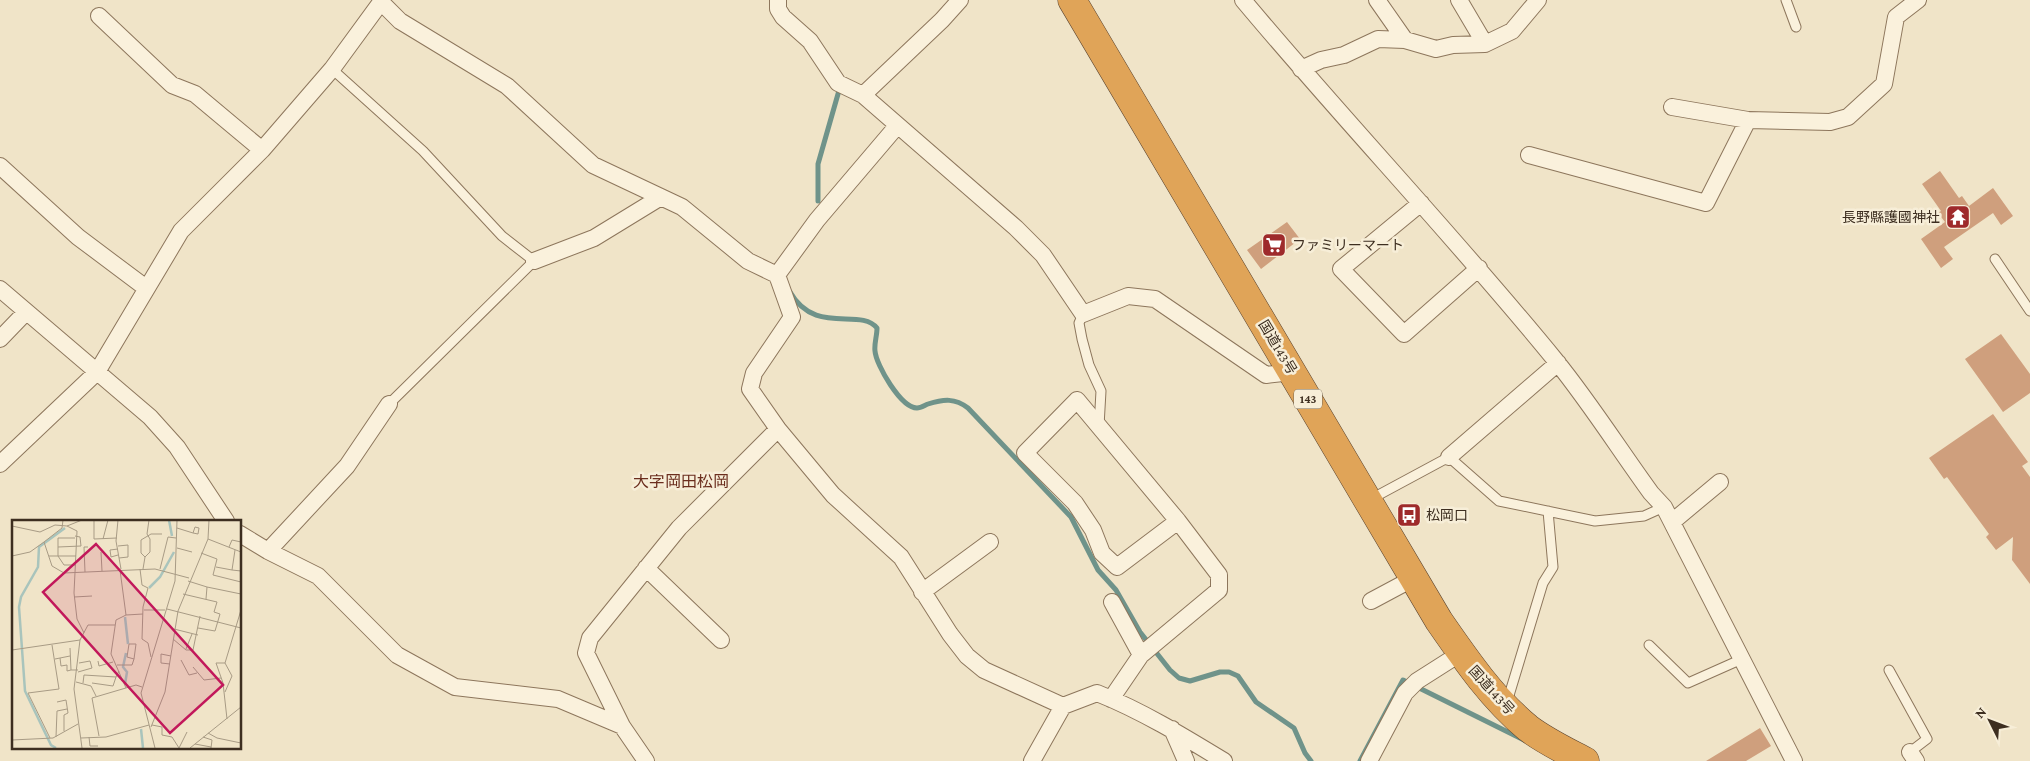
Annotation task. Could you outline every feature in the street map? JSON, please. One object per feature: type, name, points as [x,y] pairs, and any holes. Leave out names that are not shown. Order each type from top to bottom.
[{"type":"highway","name":"国道143号","points":[[1072,0],[1414,578],[1461,653],[1483,684],[1530,729],[1585,761]]},
{"type":"street","points":[[778,0],[778,9],[783,17],[810,41],[840,84],[863,94],[897,126],[1016,228],[1043,255],[1083,314],[1128,296],[1155,299],[1266,375],[1292,372]]},
{"type":"street","points":[[863,94],[942,20],[960,0]]},
{"type":"street","points":[[1243,0],[1301,69],[1478,268],[1558,363],[1668,515],[1794,761]]},
{"type":"street","points":[[1376,0],[1405,40]]},
{"type":"street","points":[[1459,0],[1485,44]]},
{"type":"street","points":[[1301,69],[1321,60],[1344,55],[1378,39],[1405,40],[1436,49],[1453,45],[1485,44],[1512,31],[1538,0]]},
{"type":"street","points":[[1672,107],[1748,120],[1830,122],[1848,117],[1884,84],[1896,17],[1918,0]]},
{"type":"street","points":[[0,464],[96,372],[180,231],[262,150],[332,69],[381,1],[400,21],[507,86],[593,165],[682,207],[748,261],[777,275],[792,317],[754,372],[750,389],[778,429],[833,495],[901,556],[922,592],[967,656],[984,670],[1063,706]]},
{"type":"street","points":[[99,16],[172,85],[195,94],[262,150]]},
{"type":"street","points":[[1528,155],[1706,203],[1748,120]]},
{"type":"street","points":[[777,275],[816,220],[897,126]]},
{"type":"street","points":[[0,166],[78,237],[146,288]]},
{"type":"street","points":[[534,261],[594,238],[661,197]]},
{"type":"street","points":[[1420,204],[1341,268],[1404,334],[1478,268]]},
{"type":"street","points":[[0,290],[150,417],[177,447],[225,520]]},
{"type":"street","points":[[0,339],[26,312]]},
{"type":"street","points":[[1449,457],[1558,363]]},
{"type":"street","points":[[1111,699],[1147,650],[1219,590],[1219,574],[1178,521],[1077,400],[1025,453],[1075,503],[1093,530],[1102,553],[1117,567],[1178,521]]},
{"type":"street","points":[[268,551],[347,466],[389,404]]},
{"type":"street","points":[[646,761],[622,726],[586,653],[590,638],[679,528],[778,429]]},
{"type":"street","points":[[1668,515],[1720,482]]},
{"type":"street","points":[[241,535],[268,551],[318,576],[397,655],[455,688],[558,699],[622,726]]},
{"type":"street","points":[[922,592],[990,542]]},
{"type":"street","points":[[646,568],[721,640]]},
{"type":"street","points":[[1371,601],[1414,578]]},
{"type":"street","points":[[1112,602],[1147,650]]},
{"type":"street","points":[[1370,761],[1405,693],[1417,681],[1461,653]]},
{"type":"street","points":[[1032,761],[1063,706],[1097,694],[1111,699],[1172,730],[1224,761]]},
{"type":"street","points":[[1172,730],[1186,761]]},
{"type":"lane","points":[[1786,0],[1796,27]]},
{"type":"lane","points":[[332,69],[423,151],[502,236],[534,261],[389,404]]},
{"type":"lane","points":[[1995,259],[2030,311]]},
{"type":"lane","points":[[1083,314],[1080,323],[1082,338],[1089,365],[1101,391],[1101,420],[1099,426]]},
{"type":"lane","points":[[1368,500],[1449,457],[1499,501],[1595,521],[1668,515]]},
{"type":"lane","points":[[1505,707],[1543,583],[1553,567],[1548,511]]},
{"type":"lane","points":[[1649,645],[1688,683],[1742,659]]},
{"type":"lane","points":[[1889,670],[1927,740],[1913,757]]},
{"type":"building","points":[[1940,171],[1959,198],[1962,196],[1969,206],[1993,188],[2013,216],[2001,225],[1993,213],[1944,247],[1953,259],[1941,268],[1921,239],[1945,222],[1938,213],[1941,211],[1922,184]]},
{"type":"building","name":"ファミリーマート","points":[[1287,222],[1300,239],[1261,269],[1247,250]]},
{"type":"building","points":[[2001,334],[2030,374],[2030,393],[2003,412],[1965,359]]},
{"type":"building","points":[[1993,414],[2028,462],[2022,466],[2030,477],[2030,584],[2012,560],[2013,537],[1996,550],[1986,537],[1989,534],[1947,477],[1944,479],[1929,458]]},
{"type":"building","points":[[1760,728],[1771,746],[1746,761],[1706,761]]},
{"type":"waterway","points":[[818,201],[818,164],[840,87]]},
{"type":"waterway","points":[[790,292],[800,305],[812,313],[836,319],[869,322],[877,328],[876,357],[890,385],[911,406],[918,408],[934,402],[949,400],[959,402],[968,408],[1071,517],[1098,570],[1116,590],[1140,632],[1170,670],[1179,678],[1190,681],[1220,672],[1229,672],[1238,676],[1256,702],[1294,728],[1305,753],[1311,761]]},
{"type":"waterway","points":[[1360,761],[1403,680],[1524,740]]},
{"type":"place","name":"長野縣護國神社","points":[[1958,217]]},
{"type":"place","name":"ファミリーマート","points":[[1274,245]]},
{"type":"place","name":"松岡口","points":[[1409,515]]},
{"type":"district","name":"大字岡田松岡","points":[[681,481]]}]
